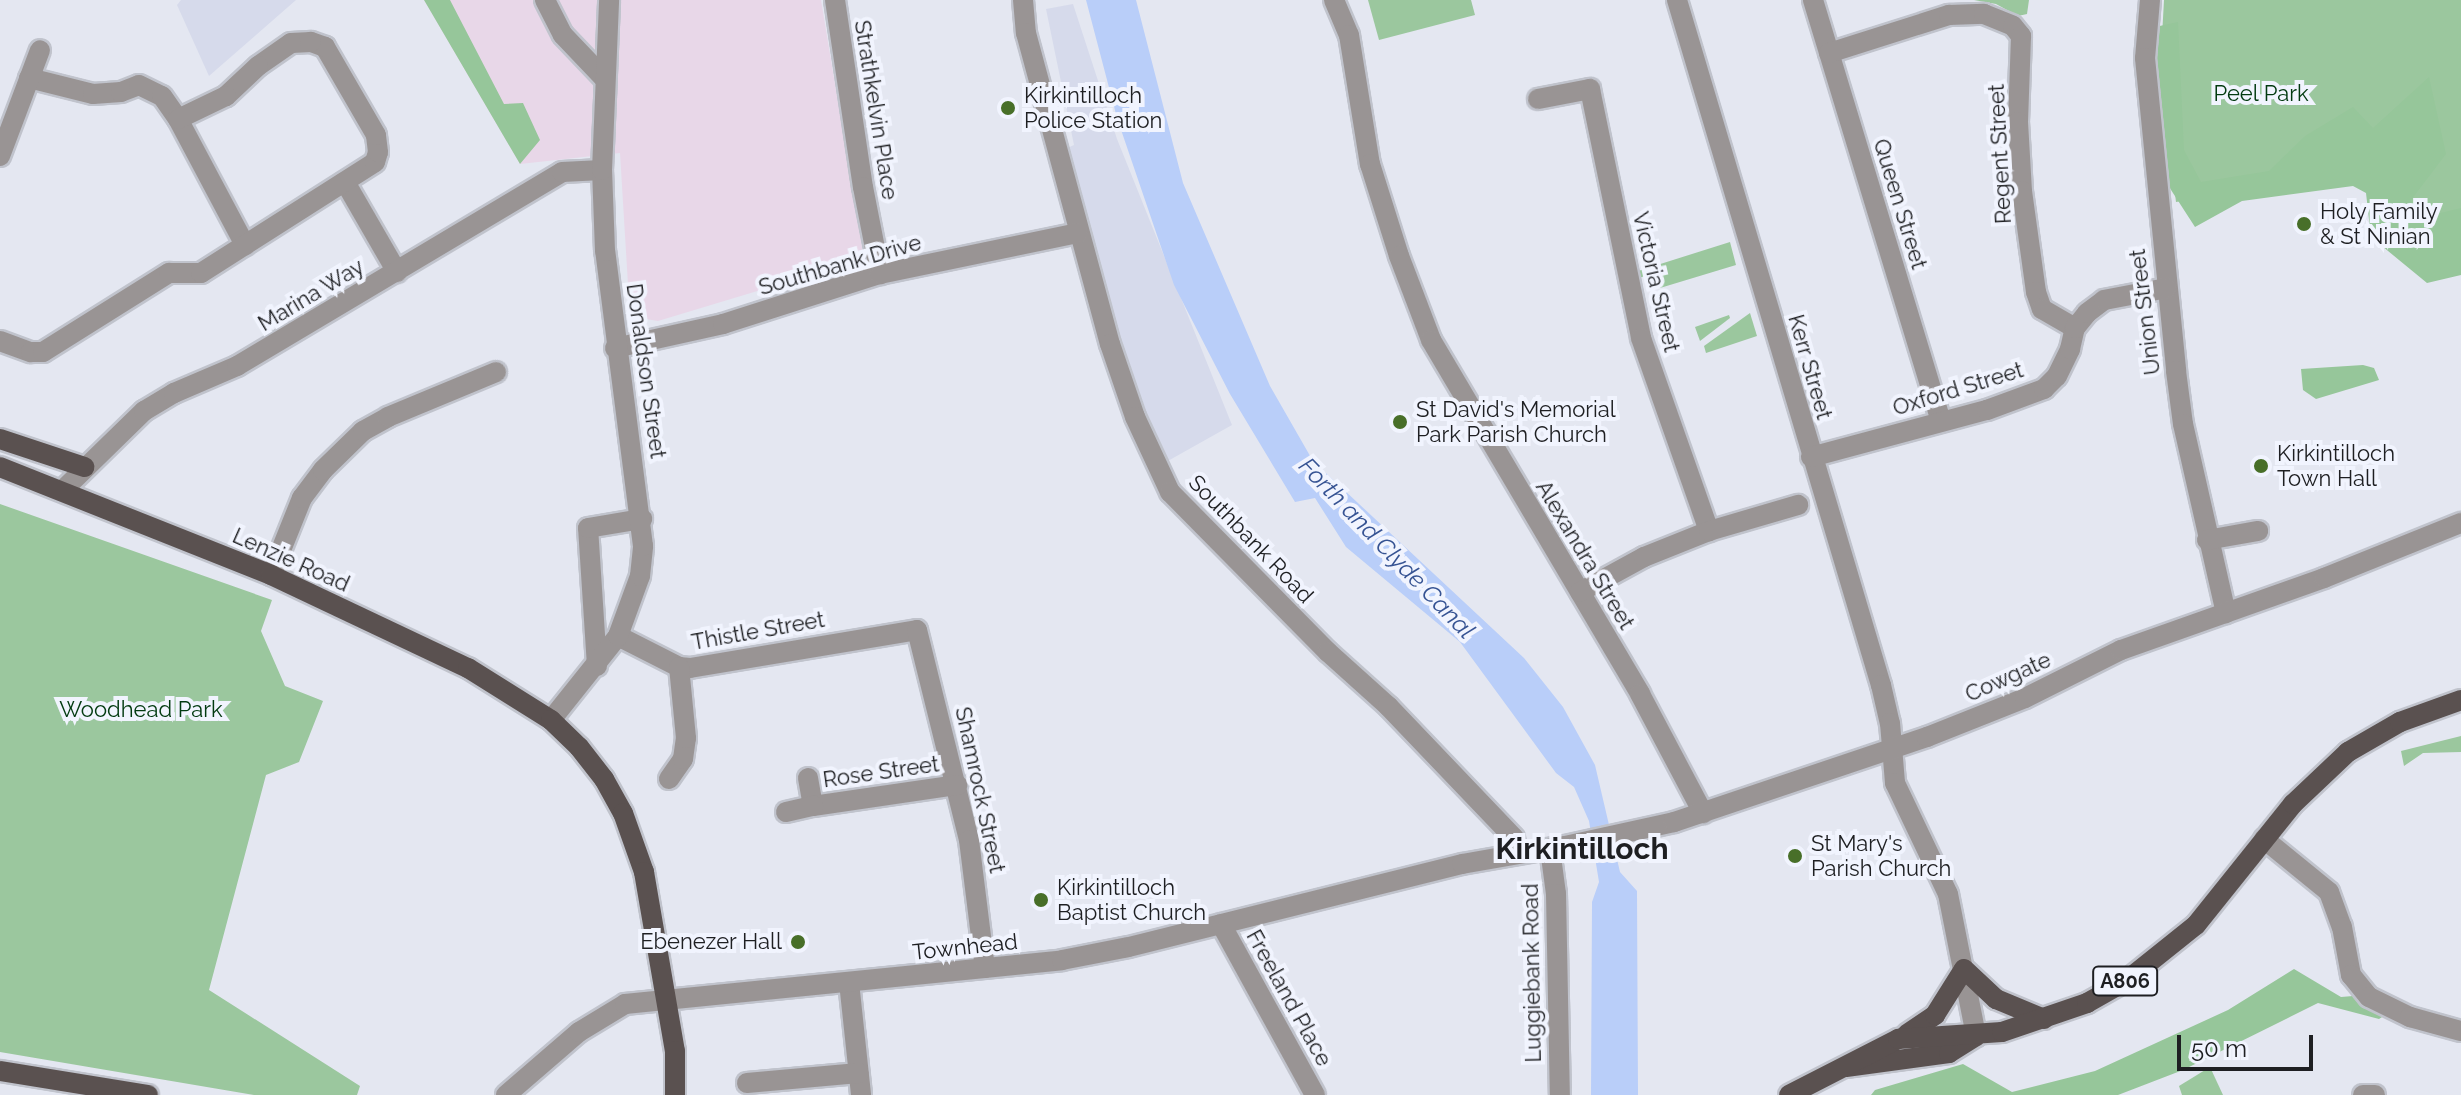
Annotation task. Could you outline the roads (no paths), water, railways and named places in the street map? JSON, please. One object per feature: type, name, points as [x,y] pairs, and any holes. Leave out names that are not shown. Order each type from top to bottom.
[{"type":"main road","points":[[0,439],[84,467]]},
{"type":"main road","name":"Lenzie Road","points":[[0,467],[271,575],[468,668],[551,720]]},
{"type":"main road","name":"A806","points":[[1838,1068],[1883,1065],[1949,1053],[1976,1036],[2044,1019],[2087,1003],[2162,954],[2196,925],[2308,787],[2348,752],[2400,722],[2461,700]]},
{"type":"main road","points":[[551,720],[579,747],[604,779],[623,813],[644,872],[675,1051],[675,1095]]},
{"type":"main road","points":[[1898,1039],[1930,1021],[1964,969],[1996,999],[2044,1019]]},
{"type":"main road","name":"A806","points":[[1789,1095],[1898,1039],[1945,1033],[1976,1036]]},
{"type":"main road","points":[[0,1071],[148,1095]]},
{"type":"street","points":[[545,0],[563,35],[603,77]]},
{"type":"street","name":"Donaldson Street","points":[[551,720],[618,636],[640,576],[642,519],[615,348],[602,170],[603,77],[609,0]]},
{"type":"street","name":"Strathkelvin Place","points":[[835,0],[863,187],[880,274]]},
{"type":"street","name":"Southbank Road","points":[[1023,0],[1026,33],[1078,233],[1127,393],[1170,492],[1328,652],[1388,706],[1514,838],[1517,853]]},
{"type":"street","name":"Alexandra Street","points":[[1334,0],[1349,35],[1370,164],[1399,256],[1431,340],[1648,708],[1703,813]]},
{"type":"street","name":"Kerr Street","points":[[1677,0],[1881,685],[1895,783],[1948,894],[1976,1036]]},
{"type":"street","name":"Queen Street","points":[[1813,0],[1941,421]]},
{"type":"street","name":"Union Street","points":[[2150,0],[2145,58],[2183,424],[2226,613]]},
{"type":"street","name":"Regent Street","points":[[1829,53],[1948,8],[2002,19],[2021,36],[2019,150],[2036,292],[2042,309],[2075,328]]},
{"type":"street","points":[[0,341],[31,352],[43,352],[169,273],[201,273],[375,162],[376,135],[325,47],[311,42],[291,43],[258,66],[226,96],[178,119]]},
{"type":"street","points":[[0,156],[40,50]]},
{"type":"street","points":[[29,78],[93,94],[121,92],[139,85],[162,96],[178,119],[245,245]]},
{"type":"street","name":"Victoria Street","points":[[1538,99],[1590,89],[1641,338],[1709,531]]},
{"type":"street","name":"Marina Way","points":[[62,491],[144,411],[174,393],[237,366],[562,172],[602,170]]},
{"type":"street","points":[[345,182],[397,272]]},
{"type":"street","name":"Southbank Drive","points":[[615,348],[723,324],[880,274],[1078,233]]},
{"type":"street","name":"Oxford Street","points":[[1811,457],[1987,410],[2044,389],[2057,376],[2070,349],[2075,328],[2087,313],[2104,300],[2167,288]]},
{"type":"street","points":[[271,575],[302,498],[323,470],[363,431],[388,417],[496,372]]},
{"type":"street","points":[[1580,592],[1644,557],[1709,531],[1798,505]]},
{"type":"street","points":[[597,666],[588,528],[642,519]]},
{"type":"street","name":"Cowgate","points":[[1558,848],[1628,834],[1703,813],[1892,749],[2025,698],[2121,650],[2461,523]]},
{"type":"street","points":[[2207,540],[2258,531]]},
{"type":"street","name":"Thistle Street","points":[[618,636],[679,667],[912,629]]},
{"type":"street","name":"Shamrock Street","points":[[912,629],[921,636],[969,840],[985,968]]},
{"type":"street","points":[[669,779],[683,759],[686,738],[679,667]]},
{"type":"street","name":"Rose Street","points":[[808,778],[813,806]]},
{"type":"street","name":"Rose Street","points":[[786,812],[957,785]]},
{"type":"street","points":[[2264,839],[2329,892],[2342,927],[2351,975],[2369,997],[2410,1017],[2461,1031]]},
{"type":"street","name":"Townhead","points":[[506,1095],[579,1032],[625,1004],[1062,960],[1221,924],[1391,880],[1517,853],[1558,848]]},
{"type":"street","name":"Luggiebank Road","points":[[1558,848],[1560,1095]]},
{"type":"street","name":"Freeland Place","points":[[1221,924],[1315,1095]]},
{"type":"street","points":[[849,982],[861,1095]]},
{"type":"street","points":[[747,1083],[859,1073]]},
{"type":"street","points":[[2363,1095],[2375,1095]]},
{"type":"water","name":"Forth and Clyde Canal","points":[[1086,0],[1136,0],[1183,183],[1270,386],[1313,461],[1524,658],[1563,707],[1595,765],[1620,872],[1637,891],[1638,1095],[1591,1095],[1592,902],[1599,882],[1589,821],[1574,787],[1556,773],[1460,642],[1346,547],[1315,498],[1295,502],[1230,394],[1174,285],[1117,118]]},
{"type":"place","name":"Kirkintilloch Police Station","points":[[1008,108]]},
{"type":"place","name":"Holy Family & St Ninian","points":[[2304,224]]},
{"type":"place","name":"St David's Memorial Park Parish Church","points":[[1400,422]]},
{"type":"place","name":"Kirkintilloch Town Hall","points":[[2261,466]]},
{"type":"place","name":"St Mary's Parish Church","points":[[1795,856]]},
{"type":"place","name":"Kirkintilloch Baptist Church","points":[[1041,900]]},
{"type":"place","name":"Ebenezer Hall","points":[[798,942]]},
{"type":"district","name":"Kirkintilloch","points":[[1582,849]]},
{"type":"park label","name":"Peel Park","points":[[2261,94]]},
{"type":"park label","name":"Woodhead Park","points":[[141,710]]}]
